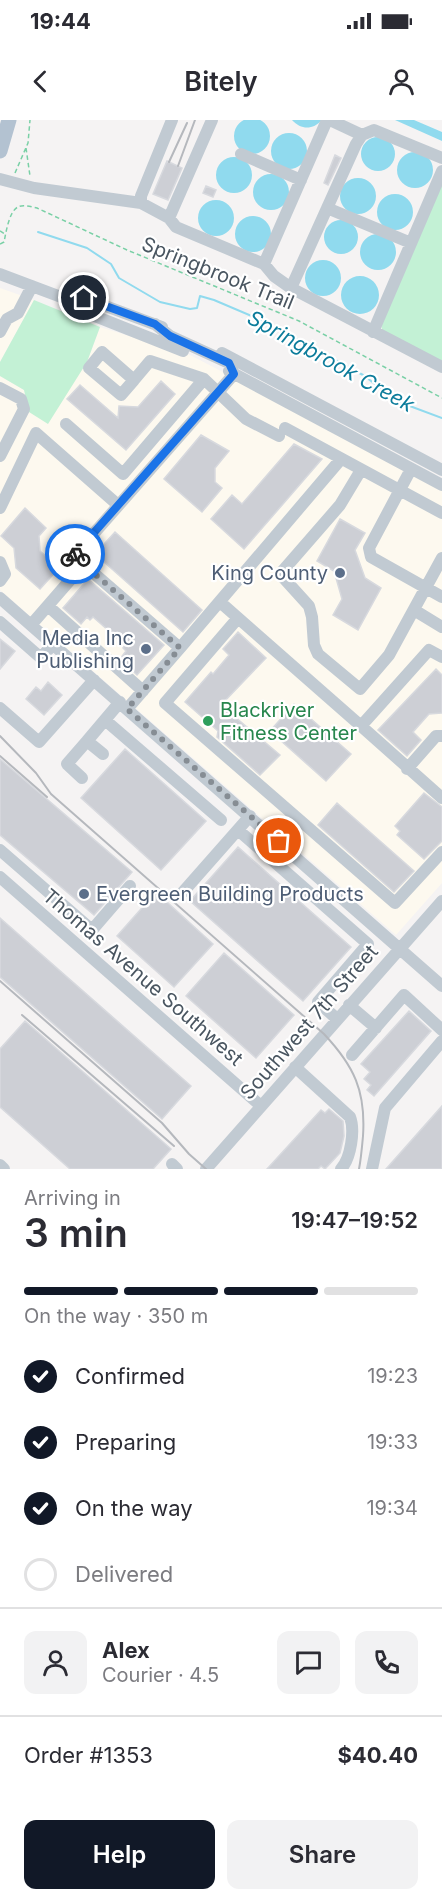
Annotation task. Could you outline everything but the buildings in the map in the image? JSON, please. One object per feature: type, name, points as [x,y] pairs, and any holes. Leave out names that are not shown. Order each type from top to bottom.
[{"type":"main road","points":[[0,151],[9,120]]},
{"type":"street","points":[[141,204],[141,196],[172,120]]},
{"type":"street","points":[[169,218],[212,120]]},
{"type":"street","points":[[264,264],[328,120],[362,135]]},
{"type":"street","points":[[291,288],[362,135],[374,130],[442,158]]},
{"type":"street","points":[[241,154],[301,180]]},
{"type":"street","points":[[373,332],[442,171]]},
{"type":"street","points":[[0,179],[31,187],[141,204],[169,218],[176,226],[264,264],[274,276],[291,288],[442,367]]},
{"type":"street","points":[[327,208],[411,243]]},
{"type":"street","points":[[0,274],[61,297],[77,309],[159,340],[234,374],[442,485]]},
{"type":"street","points":[[0,332],[4,319],[18,313],[32,286]]},
{"type":"street","points":[[61,297],[84,298],[155,324],[238,361],[442,472]]},
{"type":"street","points":[[155,324],[170,336],[229,363],[234,374]]},
{"type":"street","points":[[134,380],[150,361],[204,379],[246,418],[351,464],[442,513]]},
{"type":"street","points":[[180,648],[74,556],[234,374]]},
{"type":"street","points":[[66,424],[123,474],[204,379]]},
{"type":"street","points":[[0,388],[21,399],[24,409],[0,456]]},
{"type":"street","points":[[0,508],[36,433],[118,505]]},
{"type":"street","points":[[361,442],[380,443],[437,473],[442,472]]},
{"type":"street","points":[[361,442],[351,464],[340,505],[280,574],[309,606],[314,645],[318,654],[360,689],[389,655],[442,558]]},
{"type":"street","points":[[82,778],[66,764],[105,720],[143,691],[219,602],[351,464]]},
{"type":"street","points":[[411,469],[369,548],[371,557],[442,597]]},
{"type":"street","points":[[0,562],[5,574],[0,581]]},
{"type":"street","points":[[31,625],[84,564]]},
{"type":"street","points":[[0,598],[442,986]]},
{"type":"street","points":[[219,602],[442,798]]},
{"type":"street","points":[[48,606],[143,691]]},
{"type":"street","points":[[414,610],[442,627]]},
{"type":"street","points":[[238,618],[165,703],[395,903],[442,852]]},
{"type":"street","points":[[0,622],[41,658],[52,644]]},
{"type":"street","points":[[361,726],[429,650],[442,657]]},
{"type":"street","points":[[0,708],[39,742],[93,680]]},
{"type":"street","points":[[105,720],[221,820]]},
{"type":"street","points":[[407,769],[436,736],[442,736]]},
{"type":"street","points":[[87,741],[103,754]]},
{"type":"street","points":[[173,779],[188,762]]},
{"type":"street","points":[[183,892],[250,816]]},
{"type":"street","points":[[238,830],[368,944],[318,1002],[337,1019]]},
{"type":"street","points":[[257,847],[269,833]]},
{"type":"street","points":[[0,850],[92,930]]},
{"type":"street","name":"Thomas Avenue Southwest","points":[[0,877],[261,1106]]},
{"type":"street","points":[[312,896],[324,882]]},
{"type":"street","points":[[78,946],[130,886]]},
{"type":"street","points":[[335,915],[347,901]]},
{"type":"street","name":"Southwest 7th Street","points":[[211,1167],[261,1106],[442,901]]},
{"type":"street","points":[[352,1054],[404,995],[442,1030]]},
{"type":"street","points":[[349,1005],[375,1028]]},
{"type":"street","points":[[372,1169],[385,1108],[442,1041]]},
{"type":"street","points":[[295,1067],[350,1116],[352,1122],[348,1157],[341,1169]]},
{"type":"street","points":[[0,1166],[4,1169]]},
{"type":"path","points":[[30,120],[26,148],[31,187]]},
{"type":"path","points":[[14,173],[26,148]]},
{"type":"path","name":"Springbrook Trail","points":[[0,244],[4,242],[13,211],[18,207],[37,208],[126,250],[299,321],[442,398]]},
{"type":"path","points":[[0,231],[6,234]]},
{"type":"shaded area","points":[[0,288],[34,300],[0,362]]},
{"type":"shaded area","points":[[100,327],[190,355],[442,490],[442,883],[396,935],[0,590],[0,376],[24,390],[29,412],[87,362]]},
{"type":"green space","points":[[442,178],[442,364],[382,330],[381,323]]},
{"type":"green space","points":[[34,300],[100,327],[87,362],[48,424],[29,412],[24,390],[0,376],[0,362]]},
{"type":"water","points":[[252,118],[265,123],[270,136],[265,149],[252,154],[239,149],[234,136],[239,123]]},
{"type":"water","points":[[292,120],[322,120],[315,126],[307,128],[299,126]]},
{"type":"water","points":[[395,120],[414,120],[442,132],[442,141]]},
{"type":"water","points":[[289,133],[301,139],[307,151],[301,163],[289,169],[277,163],[271,151],[277,139]]},
{"type":"water","points":[[378,137],[390,142],[395,154],[390,166],[378,171],[366,166],[361,154],[366,142]]},
{"type":"water","points":[[415,152],[428,157],[433,170],[428,183],[415,188],[402,183],[397,170],[402,157]]},
{"type":"water","points":[[234,157],[246,163],[252,175],[246,187],[234,193],[222,187],[216,175],[222,163]]},
{"type":"water","points":[[271,174],[283,180],[289,192],[283,204],[271,210],[259,204],[253,192],[259,180]]},
{"type":"water","points":[[358,178],[371,183],[376,196],[371,209],[358,214],[345,209],[340,196],[345,183]]},
{"type":"water","points":[[395,194],[407,200],[413,212],[407,224],[395,230],[383,224],[377,212],[383,200]]},
{"type":"water","points":[[216,200],[229,205],[234,218],[229,231],[216,236],[203,231],[198,218],[203,205]]},
{"type":"water","points":[[253,216],[266,221],[271,234],[266,247],[253,252],[240,247],[235,234],[240,221]]},
{"type":"water","points":[[341,220],[353,225],[358,237],[353,249],[341,254],[329,249],[324,237],[329,225]]},
{"type":"water","points":[[378,234],[390,240],[396,252],[390,264],[378,270],[366,264],[360,252],[366,240]]},
{"type":"water","points":[[323,260],[336,265],[341,278],[336,291],[323,296],[310,291],[305,278],[310,265]]},
{"type":"water","points":[[360,276],[373,282],[379,295],[373,308],[360,314],[347,308],[341,295],[347,282]]},
{"type":"waterway","name":"Springbrook Creek","points":[[38,232],[87,248],[111,264],[119,278],[160,302],[190,309],[197,308],[200,296],[261,320],[363,375],[399,402],[442,418]]},
{"type":"railway","points":[[178,166],[195,120]]},
{"type":"railway","points":[[169,162],[187,123]]},
{"type":"railway","points":[[0,736],[36,773],[51,794],[324,1034],[334,1046],[350,1068],[360,1092],[363,1136],[359,1169]]},
{"type":"railway","points":[[0,756],[47,797]]},
{"type":"railway","points":[[0,981],[162,1123],[189,1154],[206,1169]]},
{"type":"railway","points":[[22,1015],[174,1146]]},
{"type":"way so far","points":[[75,554],[74,556],[180,648],[127,709],[279,841]]},
{"type":"place","name":"King County","points":[[340,573]]},
{"type":"place","name":"Media Inc Publishing","points":[[146,649]]},
{"type":"place","name":"Blackriver Fitness Center","points":[[208,721]]},
{"type":"place","name":"Evergreen Building Products","points":[[84,894]]},
{"type":"route","points":[[75,554],[234,374],[229,363],[170,336],[155,324],[84,298]]}]
